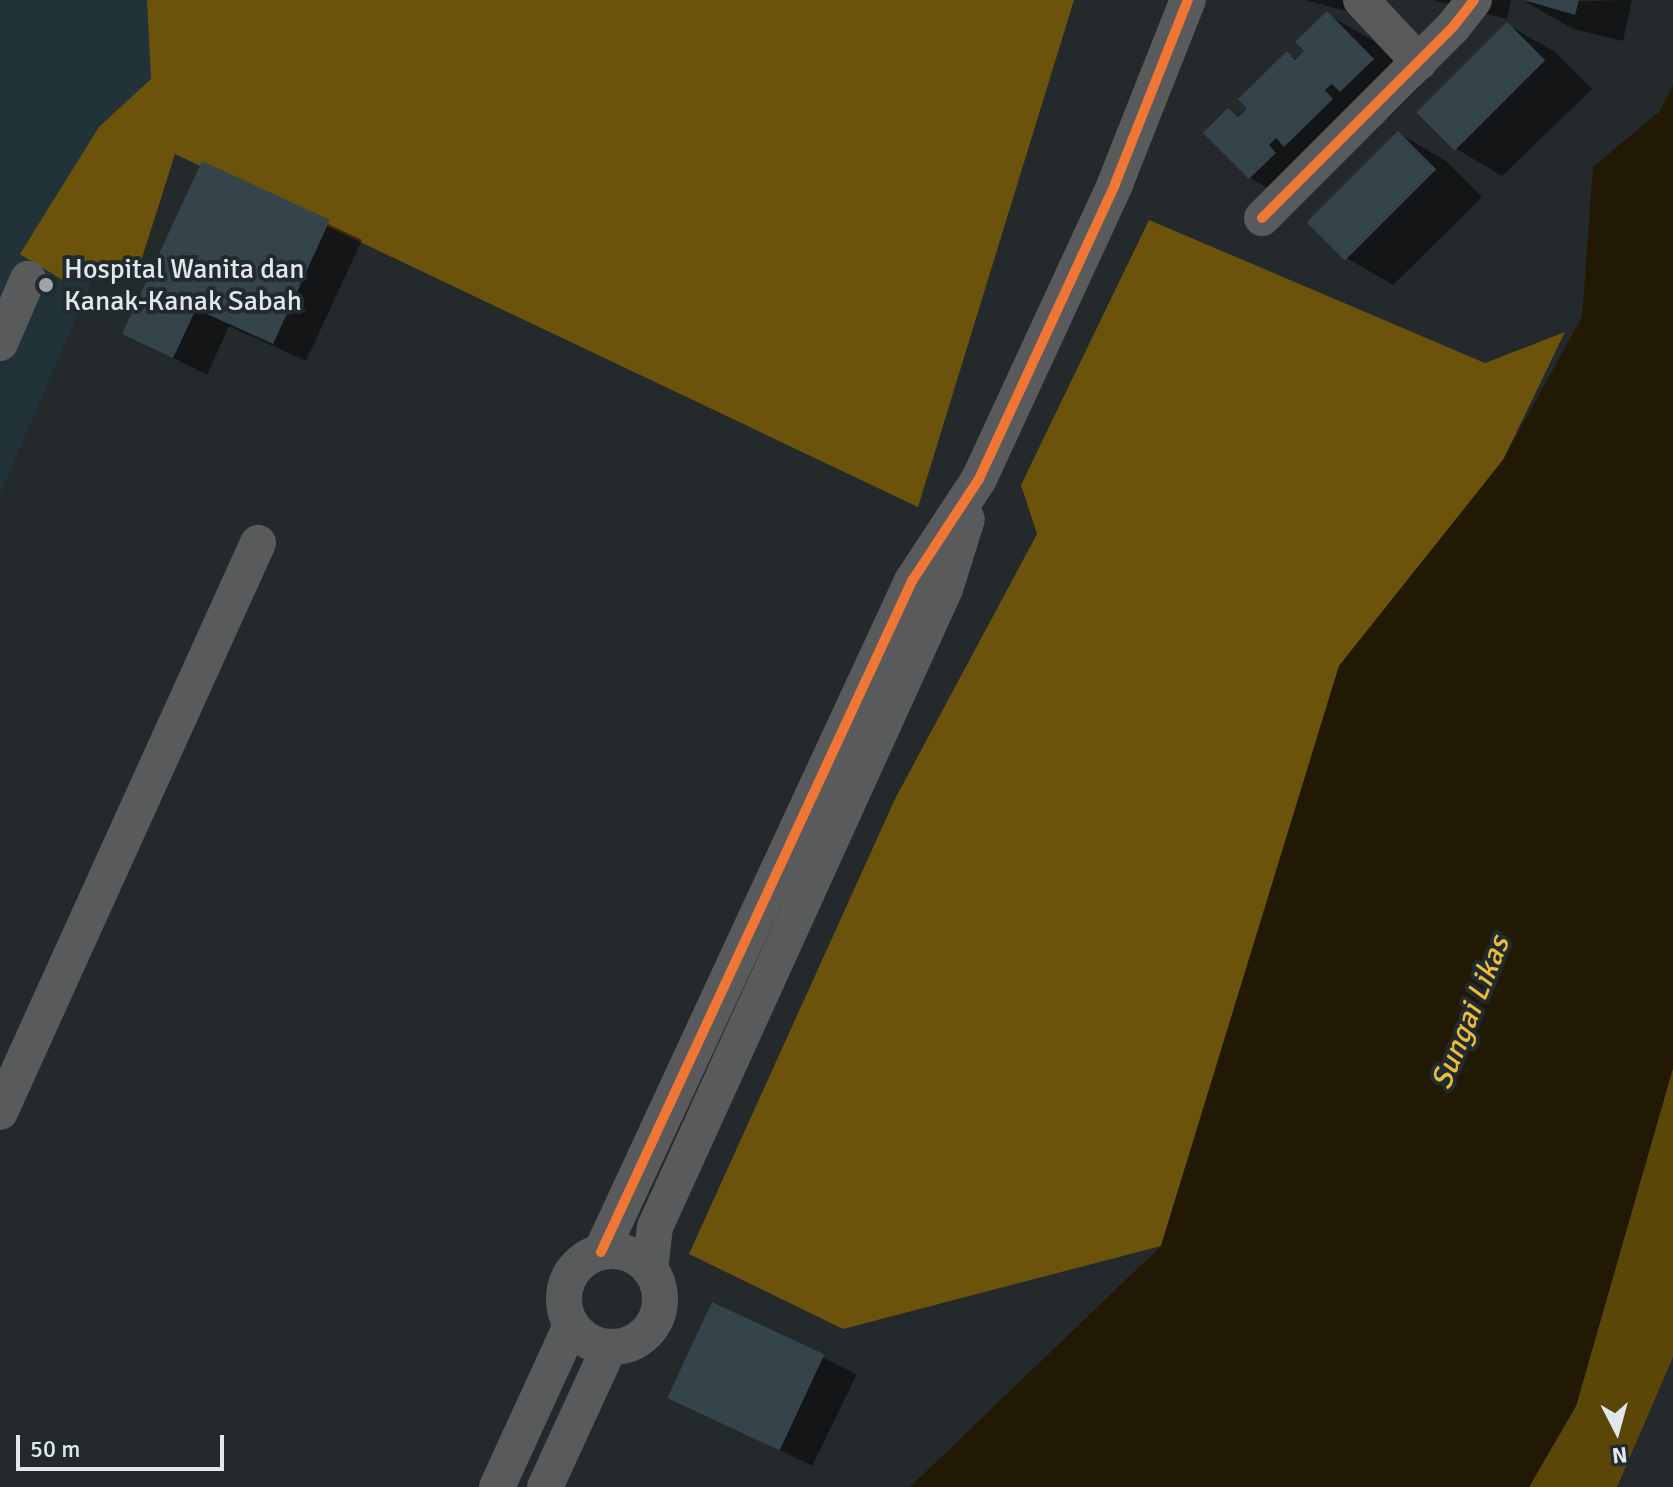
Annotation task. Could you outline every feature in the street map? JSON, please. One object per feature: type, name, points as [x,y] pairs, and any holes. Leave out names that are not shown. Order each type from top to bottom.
[{"type":"street","points":[[650,1270],[628,1253],[601,1252],[586,1258],[567,1281],[563,1296],[571,1325],[594,1344],[609,1348],[639,1339],[655,1322],[661,1299],[650,1270],[655,1227],[945,589],[979,479],[1115,184],[1188,0]]},
{"type":"street","points":[[1361,0],[1419,62]]},
{"type":"street","points":[[1262,218],[1419,62],[1474,0]]},
{"type":"street","points":[[0,343],[28,279]]},
{"type":"street","points":[[601,1252],[912,581],[979,479]]},
{"type":"street","points":[[0,1112],[258,543]]},
{"type":"street","points":[[497,1487],[571,1325]]},
{"type":"street","points":[[545,1487],[609,1348]]},
{"type":"shaded area","name":"Hospital Wanita dan Kanak-Kanak Sabah","points":[[0,0],[213,0],[0,494]]},
{"type":"shaded area","points":[[147,0],[1074,0],[918,507],[175,154],[137,274],[66,282],[20,254],[99,127],[151,79]]},
{"type":"shaded area","points":[[1149,220],[1485,363],[1565,332],[1503,460],[1339,666],[1161,1246],[843,1329],[689,1254],[895,799],[1037,534],[1021,485]]},
{"type":"shaded area","points":[[1673,1068],[1673,1357],[1617,1487],[1529,1487],[1576,1406]]},
{"type":"water","name":"Sungai Likas","points":[[1673,86],[1673,1068],[1576,1406],[1529,1487],[910,1487],[1161,1246],[1339,666],[1503,460],[1582,317],[1593,167],[1660,111]]},
{"type":"building","points":[[1524,0],[1579,0],[1575,15]]},
{"type":"building","points":[[1327,11],[1374,59],[1340,92],[1332,84],[1325,90],[1333,99],[1284,147],[1276,138],[1269,145],[1276,153],[1249,179],[1203,133],[1228,108],[1238,117],[1247,109],[1238,99],[1287,51],[1295,60],[1304,51],[1295,42]]},
{"type":"building","points":[[1507,22],[1545,60],[1455,151],[1416,113]]},
{"type":"building","points":[[1398,131],[1436,169],[1345,260],[1307,222]]},
{"type":"building","points":[[202,161],[330,220],[273,344],[196,309],[173,358],[122,334]]},
{"type":"building","points":[[712,1302],[824,1354],[780,1450],[667,1398]]},
{"type":"cycle path","points":[[601,1252],[912,581],[979,479],[1115,184],[1188,0]]},
{"type":"cycle path","points":[[1262,218],[1453,27],[1474,0]]},
{"type":"place","name":"Hospital Wanita dan Kanak-Kanak Sabah","points":[[46,285]]}]
